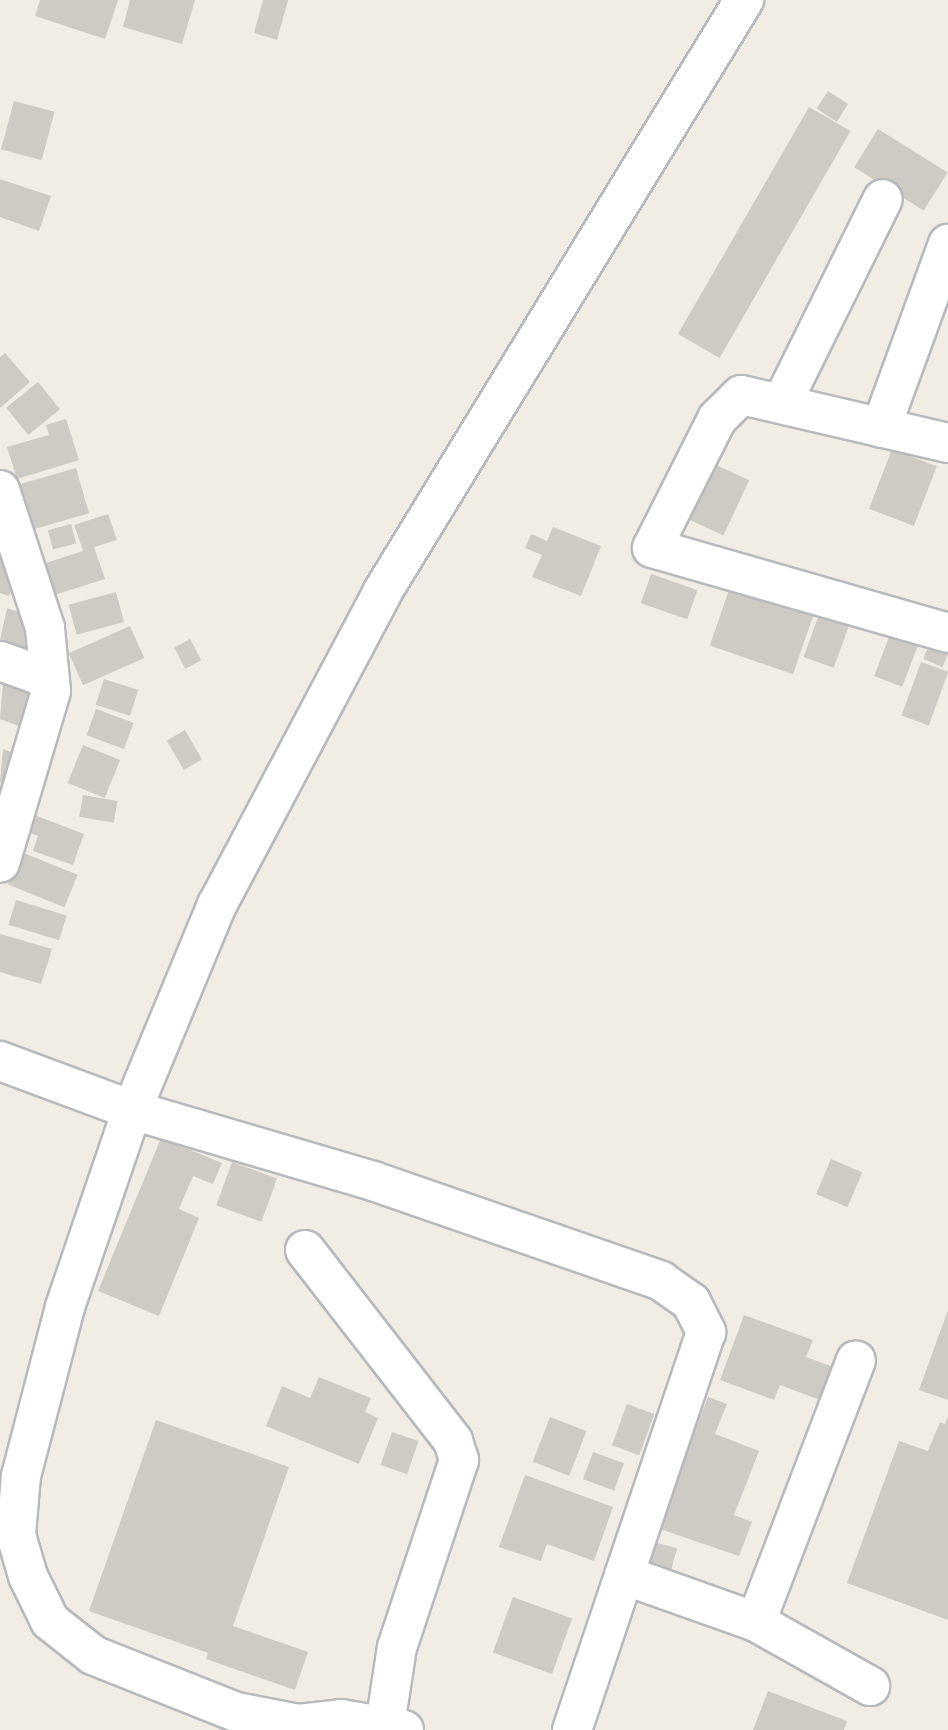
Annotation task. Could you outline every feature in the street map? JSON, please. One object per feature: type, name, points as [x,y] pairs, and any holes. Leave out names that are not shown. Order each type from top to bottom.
[{"type":"street","points":[[305,1250],[453,1441],[459,1460],[397,1647],[394,1728],[341,1720],[298,1724],[236,1713],[155,1684],[93,1655],[50,1620],[28,1576],[16,1535],[21,1476],[36,1409],[132,1110],[217,905],[376,603],[744,0]]},
{"type":"street","points":[[783,401],[883,199]]},
{"type":"street","points":[[881,428],[948,244]]},
{"type":"street","points":[[948,443],[783,401],[741,395],[717,419],[652,548],[948,633]]},
{"type":"street","points":[[0,490],[9,543],[45,628],[50,679],[47,714],[4,841]]},
{"type":"street","points":[[0,661],[50,679]]},
{"type":"street","points":[[0,1061],[132,1110],[373,1181],[661,1281],[691,1302],[706,1332],[572,1730]]},
{"type":"street","points":[[756,1622],[856,1360]]},
{"type":"street","points":[[624,1575],[756,1622],[870,1686]]},
{"type":"building","points":[[40,0],[118,0],[105,39],[35,16]]},
{"type":"building","points":[[130,0],[195,0],[182,44],[123,27]]},
{"type":"building","points":[[263,0],[288,0],[277,40],[254,33]]},
{"type":"building","points":[[828,91],[848,104],[837,122],[817,109]]},
{"type":"building","points":[[14,101],[55,112],[42,160],[1,149]]},
{"type":"building","points":[[809,107],[851,131],[720,358],[678,334]]},
{"type":"building","points":[[878,129],[948,172],[924,211],[854,167]]},
{"type":"building","points":[[0,179],[51,196],[39,231],[0,217]]},
{"type":"building","points":[[5,353],[30,382],[0,408],[0,357]]},
{"type":"building","points":[[38,382],[60,409],[28,435],[6,408]]},
{"type":"building","points":[[66,419],[79,460],[17,479],[7,447],[49,435],[46,425]]},
{"type":"building","points":[[892,449],[937,466],[914,526],[869,509]]},
{"type":"building","points":[[712,463],[749,480],[723,536],[686,518]]},
{"type":"building","points":[[76,468],[89,513],[25,532],[12,486]]},
{"type":"building","points":[[108,514],[117,540],[94,547],[105,579],[51,596],[40,565],[83,551],[74,525]]},
{"type":"building","points":[[71,524],[76,543],[53,550],[48,530]]},
{"type":"building","points":[[553,527],[601,546],[581,596],[532,577],[542,555],[525,548],[531,534],[547,541]]},
{"type":"building","points":[[0,551],[22,558],[9,596],[0,593]]},
{"type":"building","points":[[651,574],[697,590],[687,619],[641,603]]},
{"type":"building","points":[[730,587],[813,616],[793,674],[710,646]]},
{"type":"building","points":[[116,592],[124,622],[77,635],[69,605]]},
{"type":"building","points":[[7,608],[41,620],[29,651],[0,640]]},
{"type":"building","points":[[821,609],[851,620],[834,668],[804,657]]},
{"type":"building","points":[[130,626],[144,658],[83,685],[69,653]]},
{"type":"building","points":[[891,632],[919,643],[902,687],[874,676]]},
{"type":"building","points":[[190,639],[201,660],[185,669],[174,647]]},
{"type":"building","points":[[929,645],[948,653],[942,667],[923,659]]},
{"type":"building","points":[[921,662],[948,672],[929,725],[902,716]]},
{"type":"building","points":[[104,679],[138,690],[130,716],[96,705]]},
{"type":"building","points":[[3,682],[34,694],[22,727],[0,719]]},
{"type":"building","points":[[96,709],[134,723],[124,749],[86,735]]},
{"type":"building","points":[[185,730],[202,759],[184,770],[167,740]]},
{"type":"building","points":[[83,745],[120,760],[105,798],[68,783]]},
{"type":"building","points":[[3,749],[32,760],[22,789],[0,782]]},
{"type":"building","points":[[83,795],[117,801],[114,823],[79,817]]},
{"type":"building","points":[[29,813],[84,834],[73,865],[33,851],[38,836],[23,830]]},
{"type":"building","points":[[21,852],[78,875],[64,907],[8,884]]},
{"type":"building","points":[[16,900],[67,915],[59,940],[8,925]]},
{"type":"building","points":[[0,934],[52,949],[41,984],[0,972]]},
{"type":"building","points":[[161,1138],[222,1163],[213,1184],[193,1176],[179,1209],[199,1218],[159,1316],[98,1291]]},
{"type":"building","points":[[831,1159],[862,1172],[847,1207],[816,1194]]},
{"type":"building","points":[[232,1162],[277,1178],[261,1222],[216,1205]]},
{"type":"building","points":[[948,1310],[948,1400],[919,1390]]},
{"type":"building","points":[[744,1315],[813,1340],[806,1357],[833,1367],[820,1400],[780,1385],[774,1400],[720,1380]]},
{"type":"building","points":[[319,1377],[371,1398],[365,1412],[378,1418],[359,1464],[266,1426],[282,1386],[310,1398]]},
{"type":"building","points":[[708,1397],[727,1404],[715,1434],[759,1451],[734,1515],[752,1522],[739,1556],[657,1528]]},
{"type":"building","points":[[627,1404],[654,1414],[639,1455],[612,1445]]},
{"type":"building","points":[[948,1416],[948,1620],[847,1583],[899,1441],[928,1451],[940,1422],[945,1424]]},
{"type":"building","points":[[550,1417],[586,1431],[569,1476],[533,1462]]},
{"type":"building","points":[[156,1420],[289,1467],[233,1626],[308,1652],[295,1690],[206,1659],[208,1653],[89,1611]]},
{"type":"building","points":[[392,1432],[418,1441],[407,1474],[381,1465]]},
{"type":"building","points":[[593,1452],[624,1463],[614,1491],[583,1479]]},
{"type":"building","points":[[525,1475],[613,1507],[594,1561],[547,1544],[541,1561],[499,1547]]},
{"type":"building","points":[[650,1541],[677,1548],[668,1581],[641,1574]]},
{"type":"building","points":[[513,1597],[572,1619],[552,1674],[493,1652]]},
{"type":"building","points":[[768,1691],[847,1721],[844,1730],[753,1730]]}]
